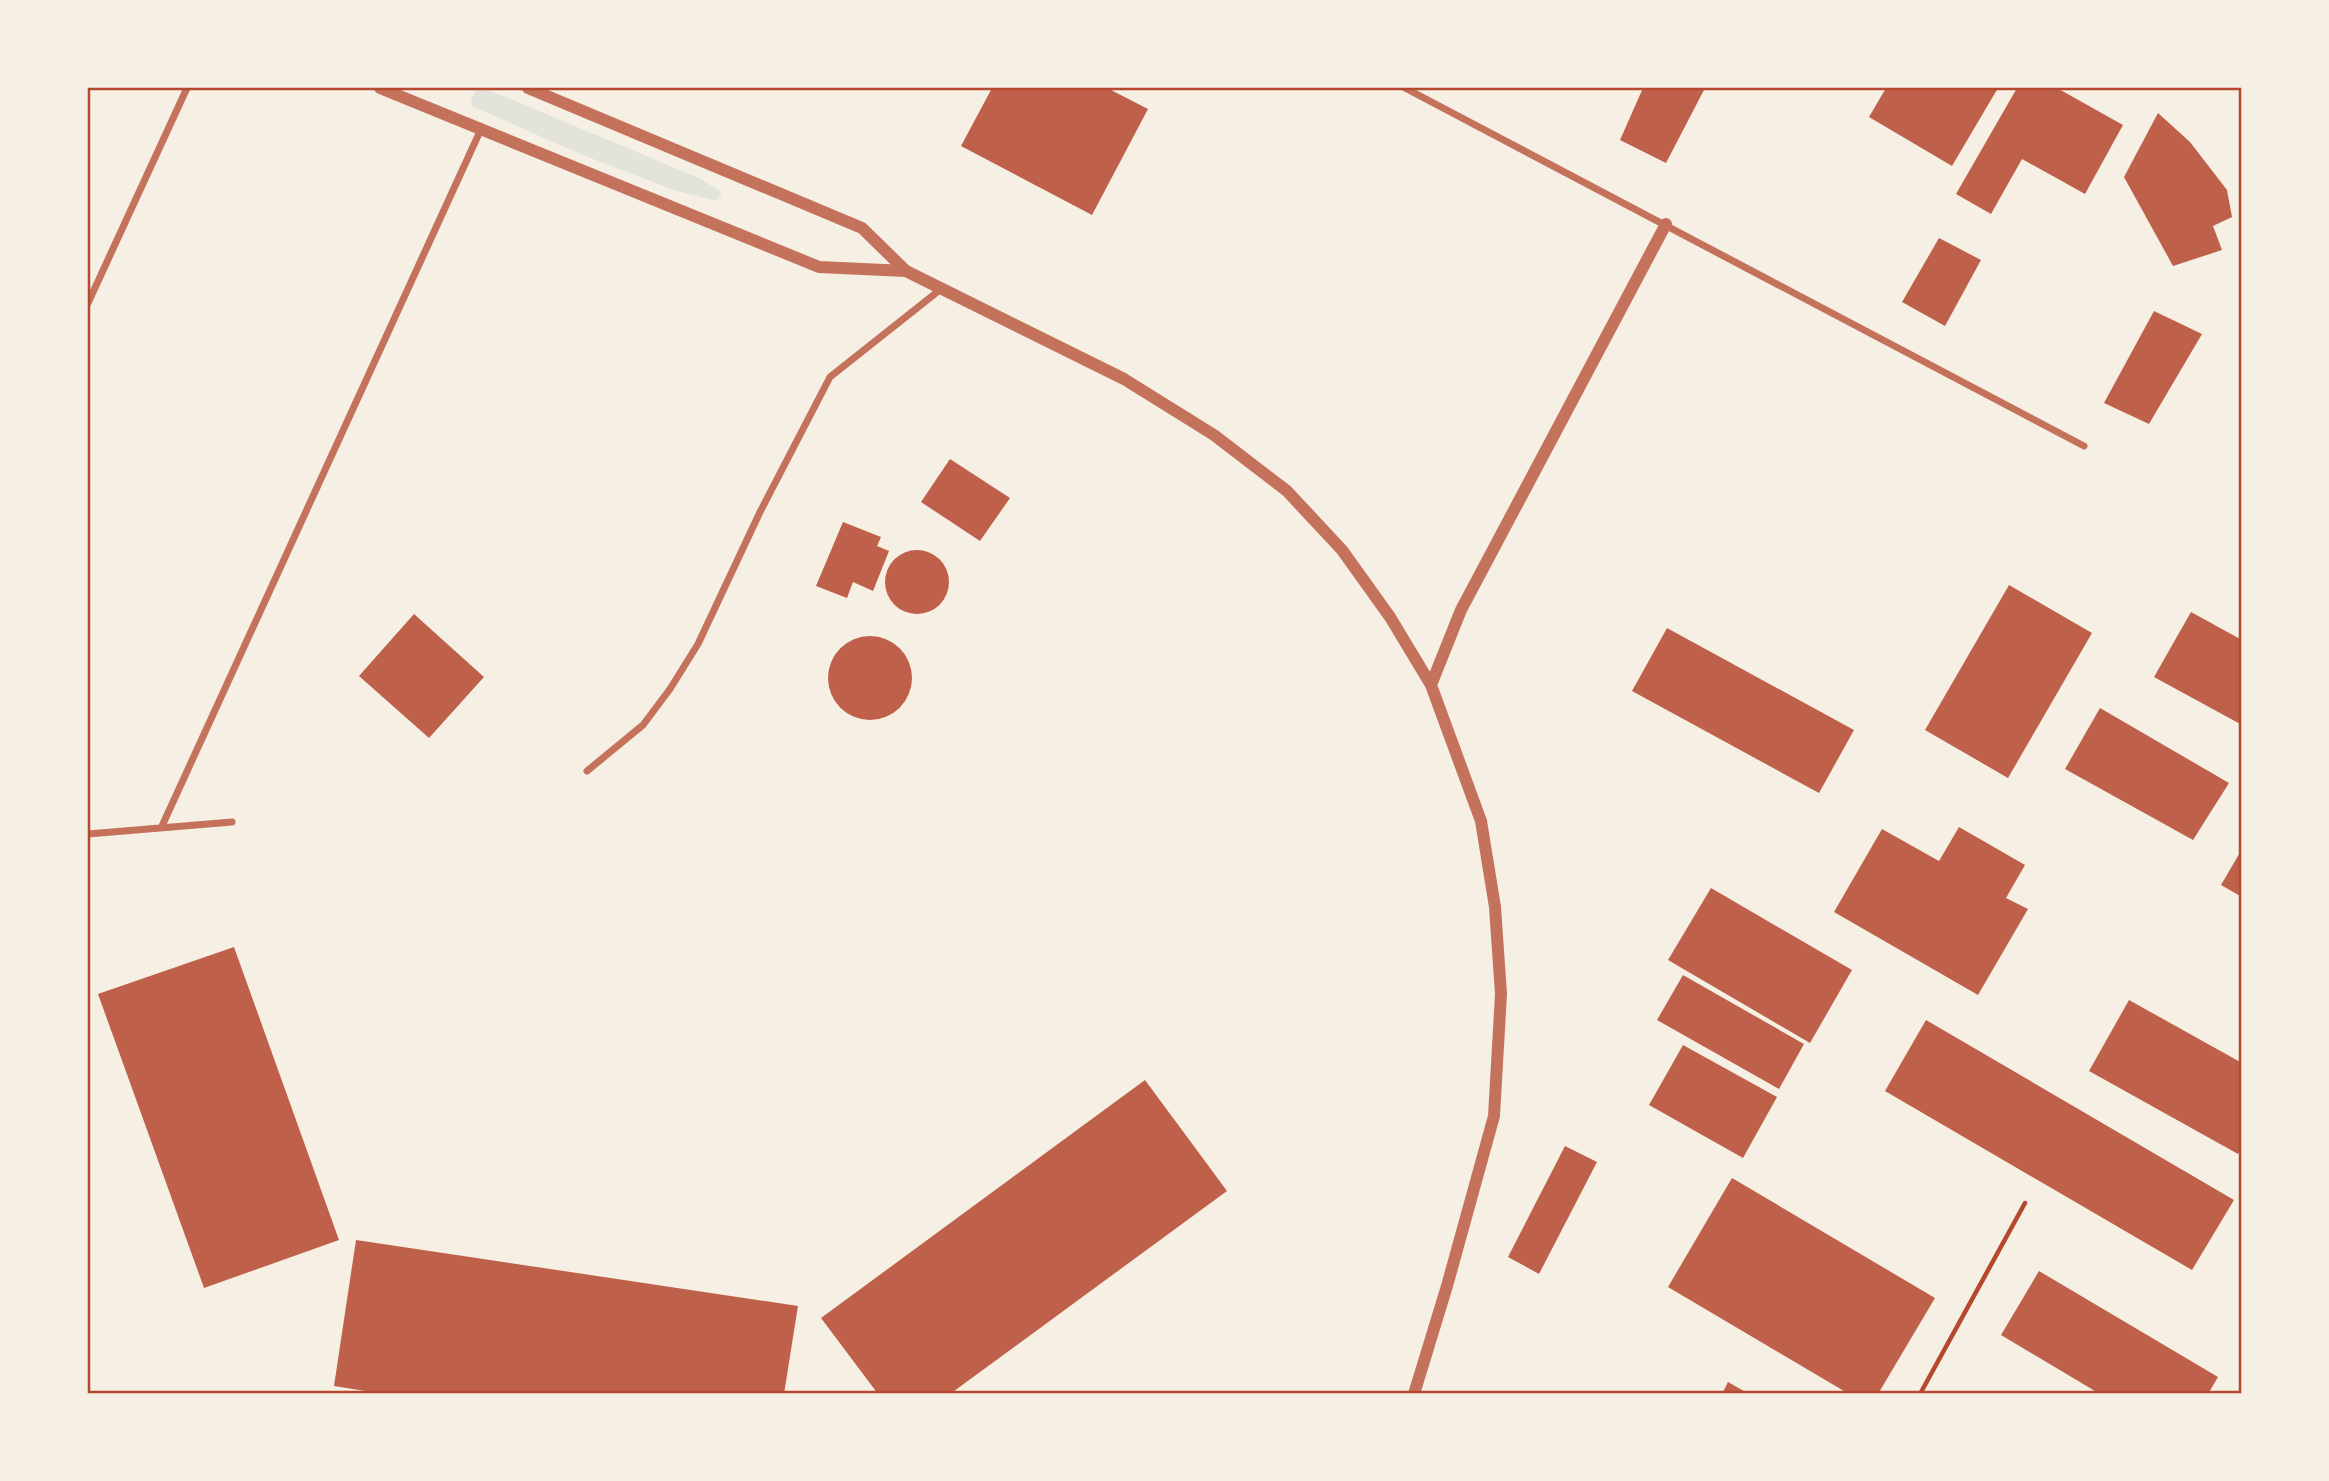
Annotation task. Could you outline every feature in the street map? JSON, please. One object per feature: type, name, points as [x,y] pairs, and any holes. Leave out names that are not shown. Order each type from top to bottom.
[{"type":"street","points":[[88,303],[187,88]]},
{"type":"street","points":[[380,88],[482,127],[819,267],[906,271]]},
{"type":"street","points":[[528,88],[862,228],[906,271],[1124,379],[1214,435],[1287,491],[1342,550],[1390,617],[1431,685],[1481,821],[1495,907],[1501,994],[1494,1116],[1414,1394]]},
{"type":"street","points":[[1405,88],[2084,446]]},
{"type":"street","points":[[162,826],[482,127]]},
{"type":"street","points":[[1431,685],[1461,610],[1666,224]]},
{"type":"street","points":[[587,771],[643,725],[670,689],[698,644],[760,512],[830,377],[941,289]]},
{"type":"street","points":[[88,834],[232,822]]},
{"type":"path","points":[[1920,1394],[2025,1203]]},
{"type":"shaded area","points":[[477,88],[484,88],[699,178],[720,191],[721,196],[717,201],[676,191],[580,154],[472,106],[471,99]]},
{"type":"building","points":[[992,88],[1107,88],[1148,109],[1092,215],[961,146]]},
{"type":"building","points":[[1643,88],[1705,88],[1666,163],[1620,140]]},
{"type":"building","points":[[1886,88],[1998,88],[1952,166],[1869,117]]},
{"type":"building","points":[[2017,88],[2057,88],[2123,125],[2085,194],[2022,159],[1991,214],[1956,194]]},
{"type":"building","points":[[2158,113],[2190,142],[2227,190],[2232,217],[2213,226],[2222,250],[2173,266],[2124,177]]},
{"type":"building","points":[[1939,238],[1981,260],[1945,326],[1902,302]]},
{"type":"building","points":[[2154,311],[2202,334],[2149,424],[2104,403]]},
{"type":"building","points":[[950,459],[1010,498],[980,541],[921,502]]},
{"type":"building","points":[[843,522],[881,537],[877,546],[889,551],[873,591],[853,582],[847,598],[816,586]]},
{"type":"building","points":[[917,550],[929,552],[940,559],[947,570],[947,594],[940,605],[929,612],[917,614],[905,612],[894,605],[887,594],[885,582],[887,570],[894,559],[905,552]]},
{"type":"building","points":[[2009,585],[2092,633],[2008,778],[1925,730]]},
{"type":"building","points":[[2191,612],[2242,640],[2242,725],[2154,677]]},
{"type":"building","points":[[414,614],[484,677],[429,738],[359,676]]},
{"type":"building","points":[[1667,628],[1854,730],[1819,793],[1632,691]]},
{"type":"building","points":[[870,636],[886,639],[900,648],[909,662],[912,678],[909,694],[900,708],[886,717],[870,720],[854,717],[840,708],[831,694],[828,678],[831,662],[840,648],[854,639]]},
{"type":"building","points":[[2100,708],[2229,783],[2193,840],[2065,769]]},
{"type":"building","points":[[1959,827],[2025,865],[2006,898],[2028,909],[1978,995],[1834,912],[1882,829],[1939,861]]},
{"type":"building","points":[[2242,849],[2242,897],[2221,885]]},
{"type":"building","points":[[1711,888],[1852,970],[1810,1043],[1668,960]]},
{"type":"building","points":[[234,947],[339,1240],[204,1288],[98,994]]},
{"type":"building","points":[[1683,975],[1804,1044],[1779,1089],[1657,1020]]},
{"type":"building","points":[[2129,1000],[2242,1063],[2242,1147],[2238,1154],[2089,1071]]},
{"type":"building","points":[[1926,1020],[2234,1200],[2192,1270],[1885,1091]]},
{"type":"building","points":[[1683,1045],[1777,1097],[1743,1158],[1649,1105]]},
{"type":"building","points":[[1145,1080],[1227,1191],[950,1394],[878,1394],[821,1318]]},
{"type":"building","points":[[1565,1146],[1597,1162],[1539,1274],[1508,1257]]},
{"type":"building","points":[[1732,1178],[1935,1298],[1878,1394],[1849,1394],[1668,1287]]},
{"type":"building","points":[[356,1240],[798,1306],[784,1394],[384,1394],[334,1386]]},
{"type":"building","points":[[2039,1271],[2218,1377],[2208,1394],[2100,1394],[2001,1335]]},
{"type":"building","points":[[1728,1382],[1749,1394],[1722,1394]]}]
